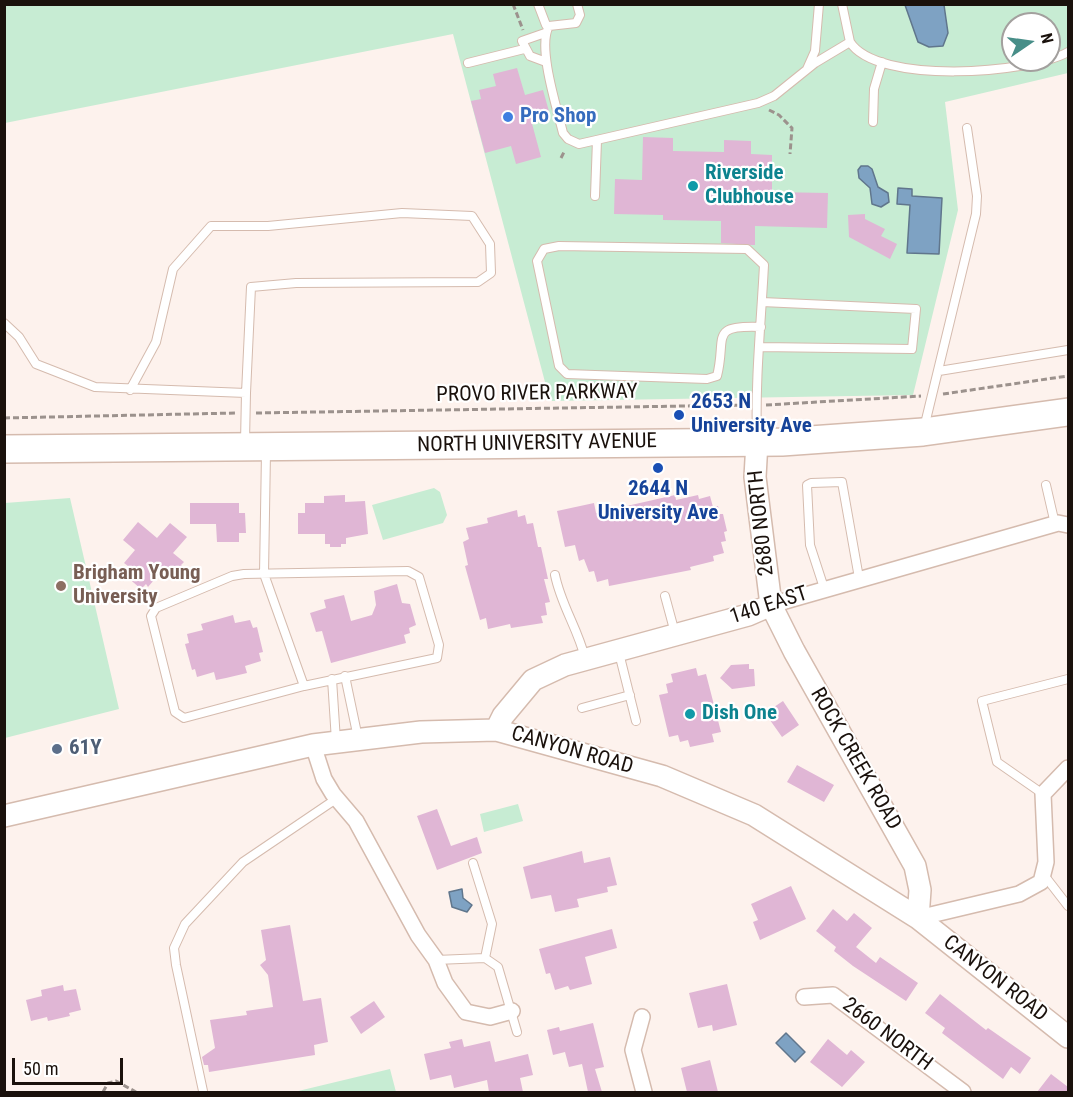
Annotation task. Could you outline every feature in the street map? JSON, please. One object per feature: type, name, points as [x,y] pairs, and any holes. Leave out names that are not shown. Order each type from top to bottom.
[{"type":"highway","name":"NORTH UNIVERSITY AVENUE","points":[[4,449],[757,442],[923,432],[1068,412]]},
{"type":"main road","name":"2680 NORTH","points":[[757,442],[754,477],[771,605]]},
{"type":"main road","name":"140 EAST","points":[[496,730],[503,716],[533,680],[585,660],[748,615],[771,605]]},
{"type":"main road","name":"ROCK CREEK ROAD","points":[[771,605],[794,651],[915,866],[920,890],[918,918]]},
{"type":"main road","name":"CANYON ROAD","points":[[4,816],[312,745],[421,732],[496,730],[662,776],[754,815],[918,918],[1068,1037]]},
{"type":"street","name":"140 EAST","points":[[771,605],[824,588],[1062,524]]},
{"type":"street","points":[[312,745],[324,779],[336,799],[356,821],[418,934],[436,960],[445,983],[466,1012],[490,1017],[512,1011]]},
{"type":"street","points":[[918,918],[1019,894],[1041,882],[1046,862],[1043,794],[1068,768]]},
{"type":"street","name":"2660 NORTH","points":[[804,997],[833,995],[963,1092]]},
{"type":"street","points":[[642,1017],[633,1050],[644,1092]]},
{"type":"lane","points":[[538,4],[548,29],[546,62],[563,133],[568,139],[579,144],[766,100],[806,70],[850,42]]},
{"type":"lane","points":[[546,62],[533,58],[524,49],[522,41],[548,29],[582,22],[577,4]]},
{"type":"lane","points":[[806,70],[815,51],[819,4]]},
{"type":"lane","points":[[842,4],[846,31],[854,48],[882,62],[898,66],[979,72],[1032,66],[1055,60],[1068,52]]},
{"type":"lane","points":[[468,63],[524,49]]},
{"type":"lane","points":[[873,122],[874,89],[882,62]]},
{"type":"lane","points":[[923,432],[976,214],[976,186],[967,128]]},
{"type":"lane","points":[[595,196],[597,140]]},
{"type":"lane","points":[[130,390],[156,342],[173,268],[211,226],[268,226],[402,213],[472,216],[489,244],[491,273],[478,282],[296,283],[251,287],[245,413],[256,447],[264,574],[304,686]]},
{"type":"lane","points":[[757,442],[756,405],[760,347],[761,327],[762,302],[764,265],[747,249],[559,246],[544,249],[537,261],[559,366],[567,374],[707,379],[717,376],[720,342],[724,332],[736,326],[761,327]]},
{"type":"lane","points":[[760,347],[912,349],[916,309],[762,302]]},
{"type":"lane","points":[[4,323],[19,338],[36,364],[95,387],[246,393]]},
{"type":"lane","points":[[939,371],[1068,350]]},
{"type":"lane","points":[[824,588],[810,544],[807,485],[812,483],[842,482],[860,578]]},
{"type":"lane","points":[[1046,485],[1062,524]]},
{"type":"lane","points":[[408,571],[419,577],[439,645],[438,658],[332,679],[184,718],[176,712],[151,616],[156,608],[232,576],[264,574],[408,571]]},
{"type":"lane","points":[[555,575],[562,603],[581,642],[585,660]]},
{"type":"lane","points":[[665,596],[676,634]]},
{"type":"lane","points":[[618,650],[636,721]]},
{"type":"lane","points":[[345,676],[358,739]]},
{"type":"lane","points":[[332,679],[336,742]]},
{"type":"lane","points":[[1043,794],[997,762],[982,701],[1068,679]]},
{"type":"lane","points":[[582,708],[630,695]]},
{"type":"lane","points":[[203,1091],[174,948],[185,924],[243,862],[336,799]]},
{"type":"lane","points":[[473,863],[492,924],[485,958]]},
{"type":"lane","points":[[1043,874],[1068,906]]},
{"type":"lane","points":[[436,960],[485,958],[498,967],[517,1032]]},
{"type":"path","points":[[513,4],[528,40]]},
{"type":"path","points":[[766,100],[769,110],[779,115],[792,129],[790,154]]},
{"type":"path","name":"PROVO RIVER PARKWAY","points":[[4,418],[756,405],[932,395],[1068,376]]},
{"type":"path","points":[[103,1092],[108,1083],[116,1081],[136,1092]]},
{"type":"green space","points":[[4,5],[1068,5],[1068,73],[945,102],[958,210],[913,395],[550,401],[453,34],[5,123]]},
{"type":"green space","points":[[434,488],[440,492],[447,515],[443,523],[383,540],[372,505]]},
{"type":"green space","points":[[70,498],[119,709],[5,738],[5,503]]},
{"type":"green space","points":[[518,804],[523,821],[484,832],[480,814]]},
{"type":"green space","points":[[390,1069],[396,1092],[294,1092]]},
{"type":"water","points":[[905,5],[944,5],[948,33],[943,46],[929,47],[918,42]]},
{"type":"water","points":[[861,166],[868,166],[872,169],[878,187],[888,193],[889,202],[881,207],[872,204],[870,188],[859,178],[858,170]]},
{"type":"water","points":[[898,188],[912,189],[912,196],[942,198],[939,254],[907,253],[910,205],[897,204]]},
{"type":"water","points":[[462,889],[463,898],[472,905],[467,912],[452,907],[449,892]]},
{"type":"water","points":[[786,1033],[805,1052],[795,1062],[776,1043]]},
{"type":"building","name":"Pro Shop","points":[[517,68],[525,95],[543,90],[550,115],[531,120],[541,157],[516,164],[511,146],[485,153],[471,101],[481,99],[479,90],[496,86],[493,74]]},
{"type":"building","name":"Riverside Clubhouse","points":[[643,137],[673,138],[673,151],[724,152],[724,140],[751,141],[751,154],[772,155],[772,192],[828,193],[827,228],[755,226],[755,245],[721,243],[721,221],[663,220],[663,215],[614,214],[615,179],[642,180]]},
{"type":"building","points":[[865,214],[865,219],[885,229],[881,236],[897,244],[890,259],[849,237],[848,215]]},
{"type":"building","points":[[345,495],[345,502],[365,501],[368,534],[346,538],[346,544],[341,544],[341,547],[330,547],[330,544],[325,544],[325,534],[298,534],[298,513],[305,513],[305,503],[324,503],[324,496]]},
{"type":"building","points":[[675,495],[676,500],[698,495],[699,499],[710,496],[713,507],[718,506],[720,514],[723,514],[727,531],[724,532],[726,541],[721,542],[724,553],[713,556],[714,561],[690,567],[691,570],[609,586],[608,579],[597,582],[594,571],[589,572],[584,559],[579,561],[575,545],[565,547],[557,511],[594,503],[596,513]]},
{"type":"building","points":[[190,503],[239,503],[239,513],[245,513],[246,533],[239,533],[239,542],[217,542],[216,524],[190,524]]},
{"type":"building","points":[[517,510],[518,517],[525,515],[527,524],[533,523],[538,547],[541,547],[548,579],[544,579],[550,602],[545,603],[547,615],[541,616],[543,623],[511,628],[510,624],[488,629],[486,618],[480,620],[465,566],[468,565],[463,542],[469,539],[466,528],[488,523],[487,518]]},
{"type":"building","points":[[138,522],[157,538],[170,523],[187,537],[173,553],[184,562],[181,565],[185,569],[176,579],[172,576],[168,580],[160,573],[148,587],[146,584],[141,589],[126,576],[132,569],[124,563],[135,550],[123,540]]},
{"type":"building","points":[[397,584],[402,603],[410,604],[416,625],[409,628],[410,633],[404,635],[406,643],[331,663],[322,631],[316,632],[310,613],[326,608],[324,600],[344,595],[351,621],[372,615],[376,605],[374,591]]},
{"type":"building","points":[[233,615],[235,623],[250,620],[253,628],[257,627],[263,652],[259,653],[261,661],[245,666],[247,673],[216,680],[214,672],[197,677],[195,669],[192,670],[185,644],[189,643],[187,634],[203,630],[201,624]]},
{"type":"building","points":[[749,664],[749,669],[754,669],[755,686],[732,689],[720,678],[731,665]]},
{"type":"building","name":"Dish One","points":[[696,668],[698,676],[706,674],[721,732],[712,734],[714,742],[690,747],[688,740],[680,742],[678,735],[669,737],[659,695],[668,693],[666,684],[673,682],[671,674]]},
{"type":"building","points":[[783,701],[799,725],[782,737],[765,713]]},
{"type":"building","points":[[797,765],[834,785],[824,802],[787,782]]},
{"type":"building","points":[[437,809],[451,846],[477,837],[482,853],[437,870],[417,816]]},
{"type":"building","points":[[582,851],[584,863],[610,857],[617,885],[607,887],[608,892],[577,899],[579,907],[555,912],[551,895],[531,899],[523,867]]},
{"type":"building","points":[[791,886],[806,919],[760,940],[753,922],[758,920],[751,904]]},
{"type":"building","points":[[833,909],[847,921],[854,913],[872,928],[856,947],[876,963],[880,957],[918,983],[906,1001],[853,966],[834,951],[836,947],[816,931]]},
{"type":"building","points":[[290,925],[303,1001],[321,998],[328,1042],[314,1045],[315,1055],[209,1072],[208,1065],[204,1065],[202,1057],[215,1048],[210,1020],[247,1015],[246,1011],[273,1007],[268,975],[260,965],[266,960],[261,930]]},
{"type":"building","points":[[612,929],[617,948],[585,957],[592,984],[570,990],[568,986],[555,990],[550,973],[546,974],[539,949]]},
{"type":"building","points":[[727,984],[737,1025],[713,1031],[712,1025],[698,1028],[689,993]]},
{"type":"building","points":[[63,985],[64,991],[76,989],[81,1010],[69,1013],[70,1016],[48,1021],[47,1017],[31,1021],[26,1000],[42,996],[41,990]]},
{"type":"building","points":[[940,994],[986,1030],[988,1028],[1031,1058],[1020,1074],[1011,1067],[1003,1079],[942,1033],[945,1028],[925,1013]]},
{"type":"building","points":[[374,1001],[385,1017],[361,1034],[350,1017]]},
{"type":"building","points":[[593,1023],[604,1067],[595,1069],[602,1092],[588,1092],[582,1064],[569,1067],[565,1052],[553,1055],[547,1030],[559,1027],[560,1031]]},
{"type":"building","points":[[462,1039],[464,1047],[490,1041],[495,1062],[528,1054],[533,1075],[520,1078],[523,1092],[489,1092],[487,1080],[454,1088],[451,1075],[430,1080],[424,1054],[451,1048],[449,1042]]},
{"type":"building","points":[[828,1039],[847,1055],[851,1050],[865,1062],[842,1087],[810,1062]]},
{"type":"building","points":[[710,1060],[718,1092],[687,1092],[681,1068]]},
{"type":"building","points":[[1051,1074],[1068,1087],[1068,1092],[1037,1092]]},
{"type":"place","name":"Pro Shop","points":[[508,117]]},
{"type":"place","name":"Riverside Clubhouse","points":[[693,186]]},
{"type":"place","name":"2653 N University Ave","points":[[679,415]]},
{"type":"place","name":"2644 N University Ave","points":[[658,468]]},
{"type":"place","name":"Brigham Young University","points":[[61,586]]},
{"type":"place","name":"Dish One","points":[[690,714]]},
{"type":"place","name":"61Y","points":[[57,749]]}]
